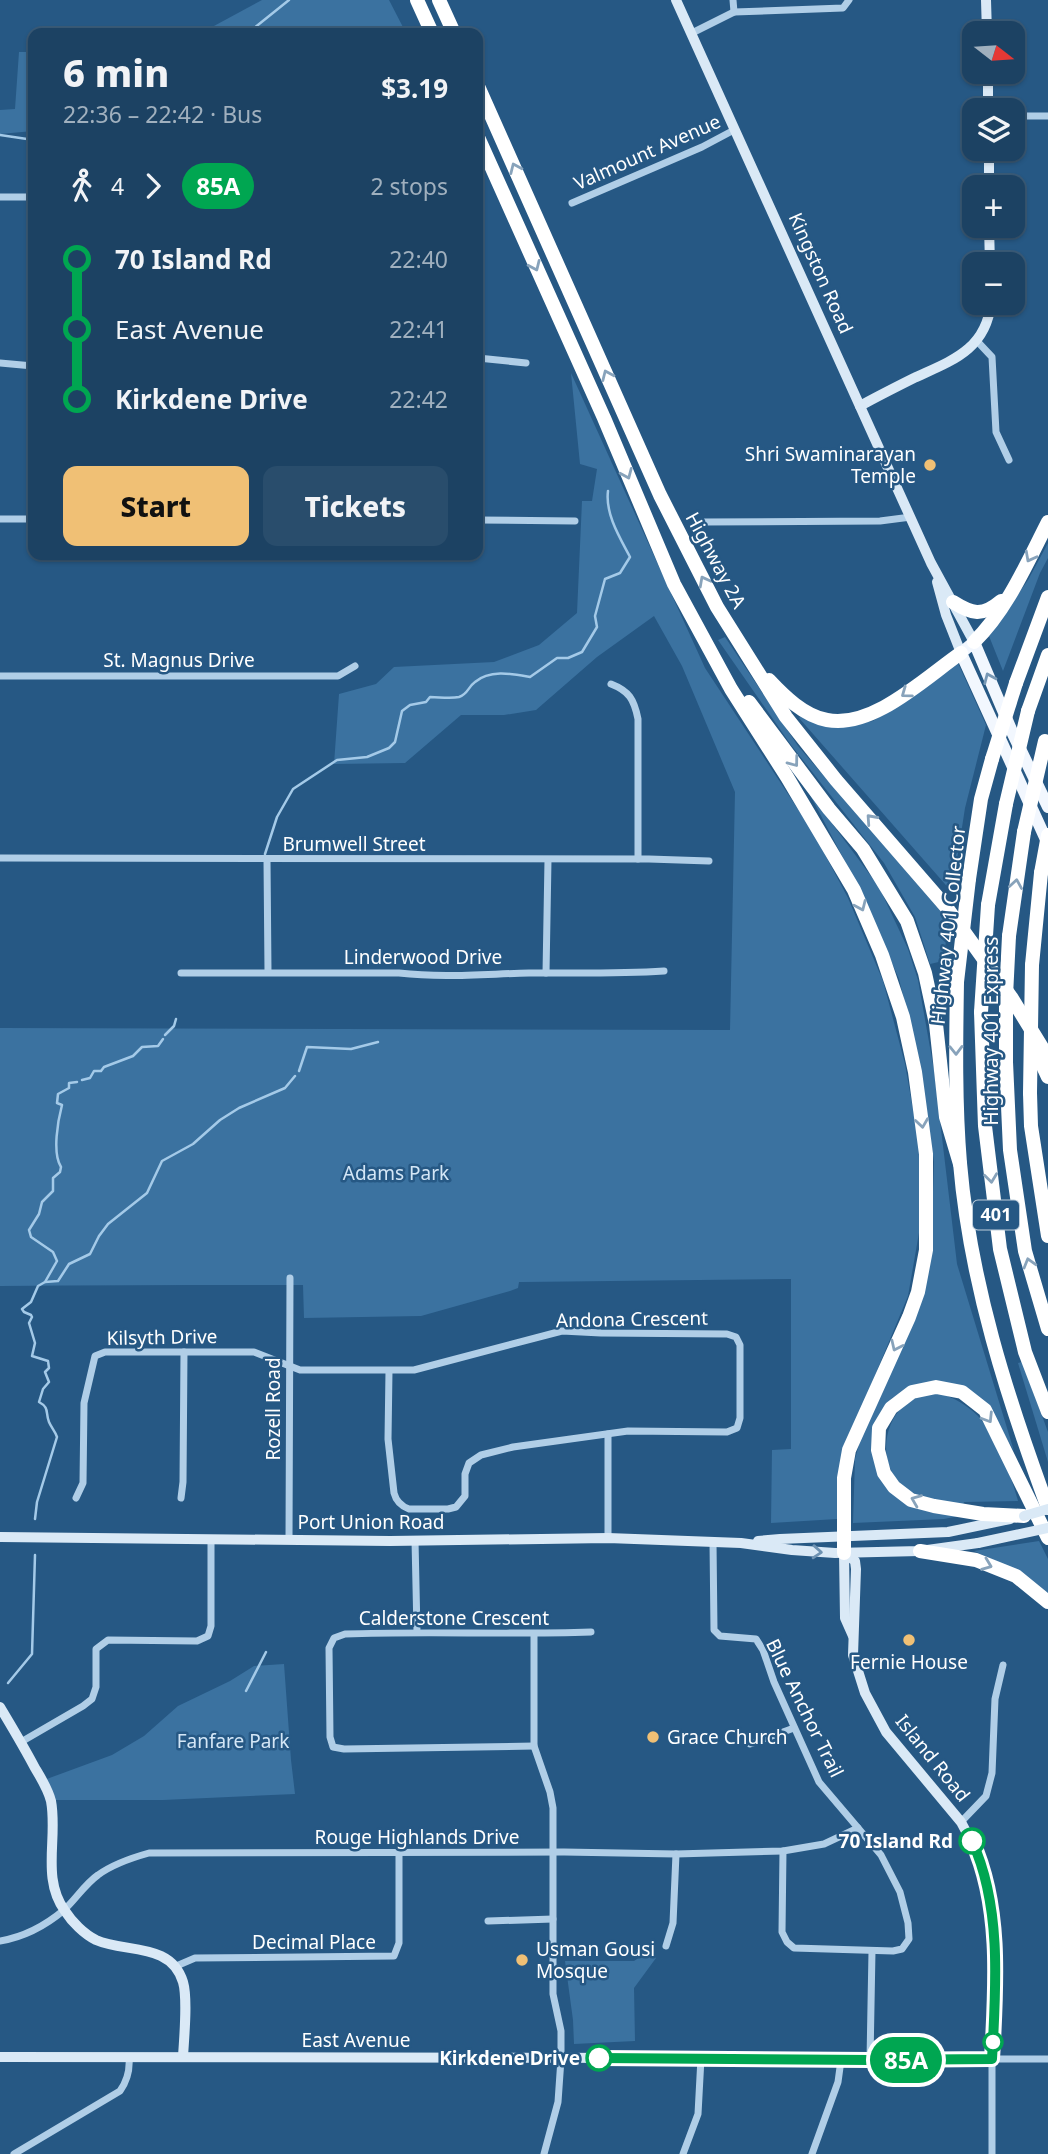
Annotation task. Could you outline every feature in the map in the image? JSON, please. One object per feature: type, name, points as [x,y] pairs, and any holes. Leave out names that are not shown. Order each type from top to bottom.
[{"type":"highway","points":[[417,0],[430,28]]},
{"type":"highway","points":[[439,0],[452,28]]},
{"type":"highway","name":"Highway 2A","points":[[483,97],[660,495],[697,570],[738,640],[786,717],[836,780],[947,908],[1011,997]]},
{"type":"highway","points":[[483,147],[604,418],[674,584],[731,689],[854,890],[882,955],[903,1017],[915,1072],[926,1154],[926,1250],[918,1292],[909,1317],[849,1450],[844,1478],[844,1553]]},
{"type":"highway","points":[[974,642],[1012,591],[1048,522]]},
{"type":"highway","points":[[674,584],[732,679],[829,809],[863,849],[907,921],[925,973],[936,1024],[946,1116],[960,1164]]},
{"type":"highway","points":[[953,602],[966,610],[983,612],[994,607],[1012,591]]},
{"type":"highway","name":"Highway 401 Collector","points":[[1048,597],[1016,683],[981,799],[957,982],[956,1044],[960,1164],[982,1299],[1008,1394],[1048,1509]]},
{"type":"highway","points":[[738,640],[784,696],[809,713],[828,720],[854,719],[884,709],[961,653]]},
{"type":"highway","name":"Highway 401 Express","points":[[1048,655],[1028,711],[1006,804],[988,905],[981,1012],[985,1126],[1000,1249],[1025,1352],[1048,1412]]},
{"type":"highway","name":"Highway 401 Express","points":[[1047,737],[1024,832],[1009,936],[1006,1062],[1010,1150],[1025,1251],[1048,1329]]},
{"type":"highway","name":"401","points":[[1048,835],[1041,873],[1032,965],[1030,1093],[1031,1126],[1048,1236]]},
{"type":"highway","points":[[1011,997],[1048,1057]]},
{"type":"highway","points":[[1011,997],[1048,1077]]},
{"type":"highway","points":[[1024,1516],[950,1510],[911,1500],[894,1487],[884,1473],[877,1450],[879,1428],[891,1408],[912,1392],[936,1387],[962,1392],[985,1410],[1048,1538]]},
{"type":"highway","points":[[920,1551],[976,1560],[1016,1576],[1048,1602]]},
{"type":"main road","points":[[961,653],[974,642]]},
{"type":"main road","name":"Kingston Road","points":[[974,642],[1048,807]]},
{"type":"main road","name":"Kingston Road","points":[[961,653],[1048,844]]},
{"type":"street","name":"Kingston Road","points":[[676,0],[931,563],[974,642]]},
{"type":"street","points":[[733,0],[734,12]]},
{"type":"street","points":[[692,33],[734,12],[843,8],[849,0]]},
{"type":"street","points":[[986,0],[987,21]]},
{"type":"street","points":[[1025,116],[1048,116]]},
{"type":"street","name":"Valmount Avenue","points":[[572,203],[689,153],[734,130]]},
{"type":"street","points":[[0,197],[28,197]]},
{"type":"street","points":[[860,406],[956,359],[976,340],[985,327],[988,315]]},
{"type":"street","points":[[976,340],[992,357],[996,432],[1009,460]]},
{"type":"street","points":[[483,359],[526,363]]},
{"type":"street","points":[[0,363],[28,366]]},
{"type":"street","points":[[701,522],[880,521],[911,517]]},
{"type":"street","points":[[0,519],[28,519]]},
{"type":"street","points":[[483,520],[575,521]]},
{"type":"street","name":"Kingston Road","points":[[931,563],[946,615],[961,653]]},
{"type":"street","name":"St. Magnus Drive","points":[[0,676],[338,676],[355,666]]},
{"type":"street","points":[[611,684],[625,690],[639,719],[638,859]]},
{"type":"street","name":"Brumwell Street","points":[[0,858],[709,861]]},
{"type":"street","points":[[267,860],[268,972]]},
{"type":"street","points":[[546,973],[548,860]]},
{"type":"street","name":"Linderwood Drive","points":[[181,973],[399,973],[422,976],[664,971]]},
{"type":"street","name":"Rozell Road","points":[[289,1540],[290,1278]]},
{"type":"street","name":"Andona Crescent","points":[[289,1366],[300,1370],[419,1370],[562,1331],[601,1334],[727,1334],[736,1337],[740,1345],[740,1418],[737,1427],[727,1432],[628,1431],[513,1447],[481,1455],[469,1463],[465,1474],[465,1496],[456,1507],[409,1509],[395,1499],[394,1493],[388,1439],[389,1371]]},
{"type":"street","name":"Kilsyth Drive","points":[[76,1498],[83,1483],[84,1403],[95,1356],[105,1352],[254,1352],[289,1366]]},
{"type":"street","points":[[181,1498],[184,1352]]},
{"type":"street","points":[[608,1434],[608,1538]]},
{"type":"street","name":"Port Union Road","points":[[741,1543],[948,1532],[1048,1509]]},
{"type":"street","name":"Port Union Road","points":[[0,1537],[289,1540],[608,1538],[741,1543],[844,1553],[920,1551],[978,1543],[1048,1528]]},
{"type":"street","points":[[21,1742],[92,1699],[96,1687],[96,1648],[108,1640],[197,1641],[208,1636],[211,1626],[211,1539]]},
{"type":"street","points":[[415,1540],[417,1632]]},
{"type":"street","name":"Blue Anchor Trail","points":[[713,1542],[713,1630],[720,1636],[756,1639],[763,1650],[774,1682],[819,1782],[881,1855],[900,1892],[909,1939],[902,1949],[872,1951],[794,1948],[782,1932],[783,1851]]},
{"type":"street","name":"Island Road","points":[[844,1553],[845,1618],[853,1637],[853,1655],[866,1693],[886,1732],[961,1822],[979,1858],[990,1897],[994,1997],[992,2154]]},
{"type":"street","name":"Calderstone Crescent","points":[[534,1746],[333,1747],[330,1737],[329,1648],[334,1638],[345,1634],[591,1632]]},
{"type":"street","points":[[534,1634],[534,1746],[553,1808],[553,1994],[561,2031],[558,2102],[544,2154]]},
{"type":"street","name":"Island Road","points":[[961,1822],[986,1796],[992,1773],[996,1729],[995,1699],[1003,1665]]},
{"type":"street","points":[[0,1707],[51,1800],[51,1881],[64,1910],[78,1926],[97,1940],[156,1953],[174,1967],[183,1982],[183,2057]]},
{"type":"street","points":[[750,1744],[794,1728]]},
{"type":"street","name":"Rouge Highlands Drive","points":[[0,1941],[42,1926],[64,1910],[98,1875],[124,1860],[149,1853],[676,1854],[783,1851],[824,1844],[858,1828]]},
{"type":"street","name":"Decimal Place","points":[[174,1967],[195,1958],[394,1956],[399,1943],[399,1853]]},
{"type":"street","points":[[666,1946],[673,1923],[676,1854]]},
{"type":"street","points":[[488,1921],[553,1919]]},
{"type":"street","points":[[870,2060],[872,1951]]},
{"type":"street","name":"East Avenue","points":[[0,2057],[1048,2059]]},
{"type":"street","points":[[13,2154],[120,2091],[130,2067],[129,2058]]},
{"type":"street","points":[[683,2154],[698,2114],[701,2058]]},
{"type":"street","points":[[812,2154],[838,2082],[841,2060]]},
{"type":"green space","points":[[262,0],[389,0],[403,28],[210,28]]},
{"type":"green space","points":[[19,52],[28,52],[28,131],[0,134],[0,110],[15,109]]},
{"type":"green space","name":"Adams Park","points":[[571,373],[705,668],[813,832],[848,898],[883,981],[905,1064],[921,1156],[920,1227],[908,1296],[846,1445],[837,1519],[771,1523],[772,1450],[791,1449],[791,1279],[519,1282],[518,1288],[510,1291],[421,1316],[304,1318],[303,1285],[0,1286],[0,1028],[730,1030],[735,792],[682,666],[654,616],[597,657],[536,710],[504,715],[461,715],[405,763],[334,764],[339,694],[376,684],[394,667],[494,662],[539,645],[577,613],[582,501],[592,501],[597,469],[580,464]]},
{"type":"green space","points":[[1048,543],[1048,558],[1003,671],[989,636],[1028,580]]},
{"type":"green space","points":[[725,637],[798,746],[949,921],[943,961],[930,964],[915,917],[884,863],[791,745],[718,640]]},
{"type":"green space","points":[[958,663],[986,725],[965,808],[952,892],[799,718],[803,714],[847,726],[873,721]]},
{"type":"green space","points":[[808,791],[879,887],[908,949],[918,980],[934,1070],[957,1264],[1014,1451],[996,1420],[980,1401],[919,1384],[892,1398],[874,1426],[880,1478],[959,1516],[944,1519],[853,1523],[855,1459],[862,1434],[931,1250],[934,1162],[919,1059],[899,979],[861,892]]},
{"type":"green space","points":[[1022,1362],[1048,1432],[1048,1462],[1018,1363]]},
{"type":"green space","points":[[940,1393],[965,1405],[991,1433],[1012,1480],[1018,1501],[964,1502],[963,1505],[941,1501],[911,1492],[897,1479],[887,1458],[886,1447],[887,1435],[896,1414],[908,1402],[921,1396]]},
{"type":"green space","points":[[1039,1541],[1048,1559],[1048,1596],[1016,1570],[974,1551]]},
{"type":"green space","name":"Fanfare Park","points":[[284,1664],[295,1794],[163,1800],[54,1800],[44,1780],[112,1755],[144,1736],[178,1706],[254,1666]]},
{"type":"green space","points":[[652,1949],[656,1958],[634,1988],[635,2041],[574,2044],[565,1961],[634,1961]]},
{"type":"waterway","points":[[254,28],[289,0]]},
{"type":"waterway","points":[[0,135],[28,139]]},
{"type":"waterway","points":[[265,854],[277,817],[293,789],[337,760],[367,757],[389,748],[395,742],[402,711],[410,705],[426,702],[430,697],[459,697],[475,682],[488,675],[530,677],[557,658],[568,658],[582,652],[597,627],[595,616],[605,579],[620,573],[630,557],[611,517],[608,491]]},
{"type":"waterway","points":[[165,1035],[174,1026],[176,1019]]},
{"type":"waterway","points":[[82,1080],[90,1078],[94,1071],[101,1071],[104,1067],[133,1056],[142,1047],[158,1046],[163,1039]]},
{"type":"waterway","points":[[299,1071],[307,1047],[351,1049],[378,1042]]},
{"type":"waterway","points":[[35,1519],[37,1502],[57,1437],[49,1422],[46,1408],[39,1402],[43,1389],[49,1382],[45,1372],[49,1368],[48,1361],[32,1356],[35,1343],[29,1323],[32,1317],[22,1309],[31,1302],[38,1286],[45,1282],[58,1281],[69,1264],[90,1254],[108,1224],[147,1193],[162,1161],[193,1144],[220,1120],[239,1108],[285,1088],[295,1076]]},
{"type":"waterway","points":[[45,1282],[57,1261],[53,1252],[31,1237],[29,1230],[39,1214],[42,1202],[53,1191],[53,1178],[60,1172],[56,1145],[62,1105],[57,1103],[58,1094],[69,1088],[69,1083],[77,1082]]},
{"type":"waterway","points":[[8,1683],[32,1654],[35,1555]]},
{"type":"waterway","points":[[246,1691],[266,1652]]},
{"type":"bus line","name":"85A","points":[[599,2058],[992,2059],[993,1923],[986,1877],[972,1841]]},
{"type":"place","name":"Shri Swaminarayan Temple","points":[[930,465]]},
{"type":"place","name":"Fernie House","points":[[909,1640]]},
{"type":"place","name":"Grace Church","points":[[653,1737]]},
{"type":"place","name":"70 Island Rd","points":[[972,1841]]},
{"type":"place","name":"Usman Gousi Mosque","points":[[522,1960]]},
{"type":"place","name":"Kirkdene Drive","points":[[599,2058]]}]
